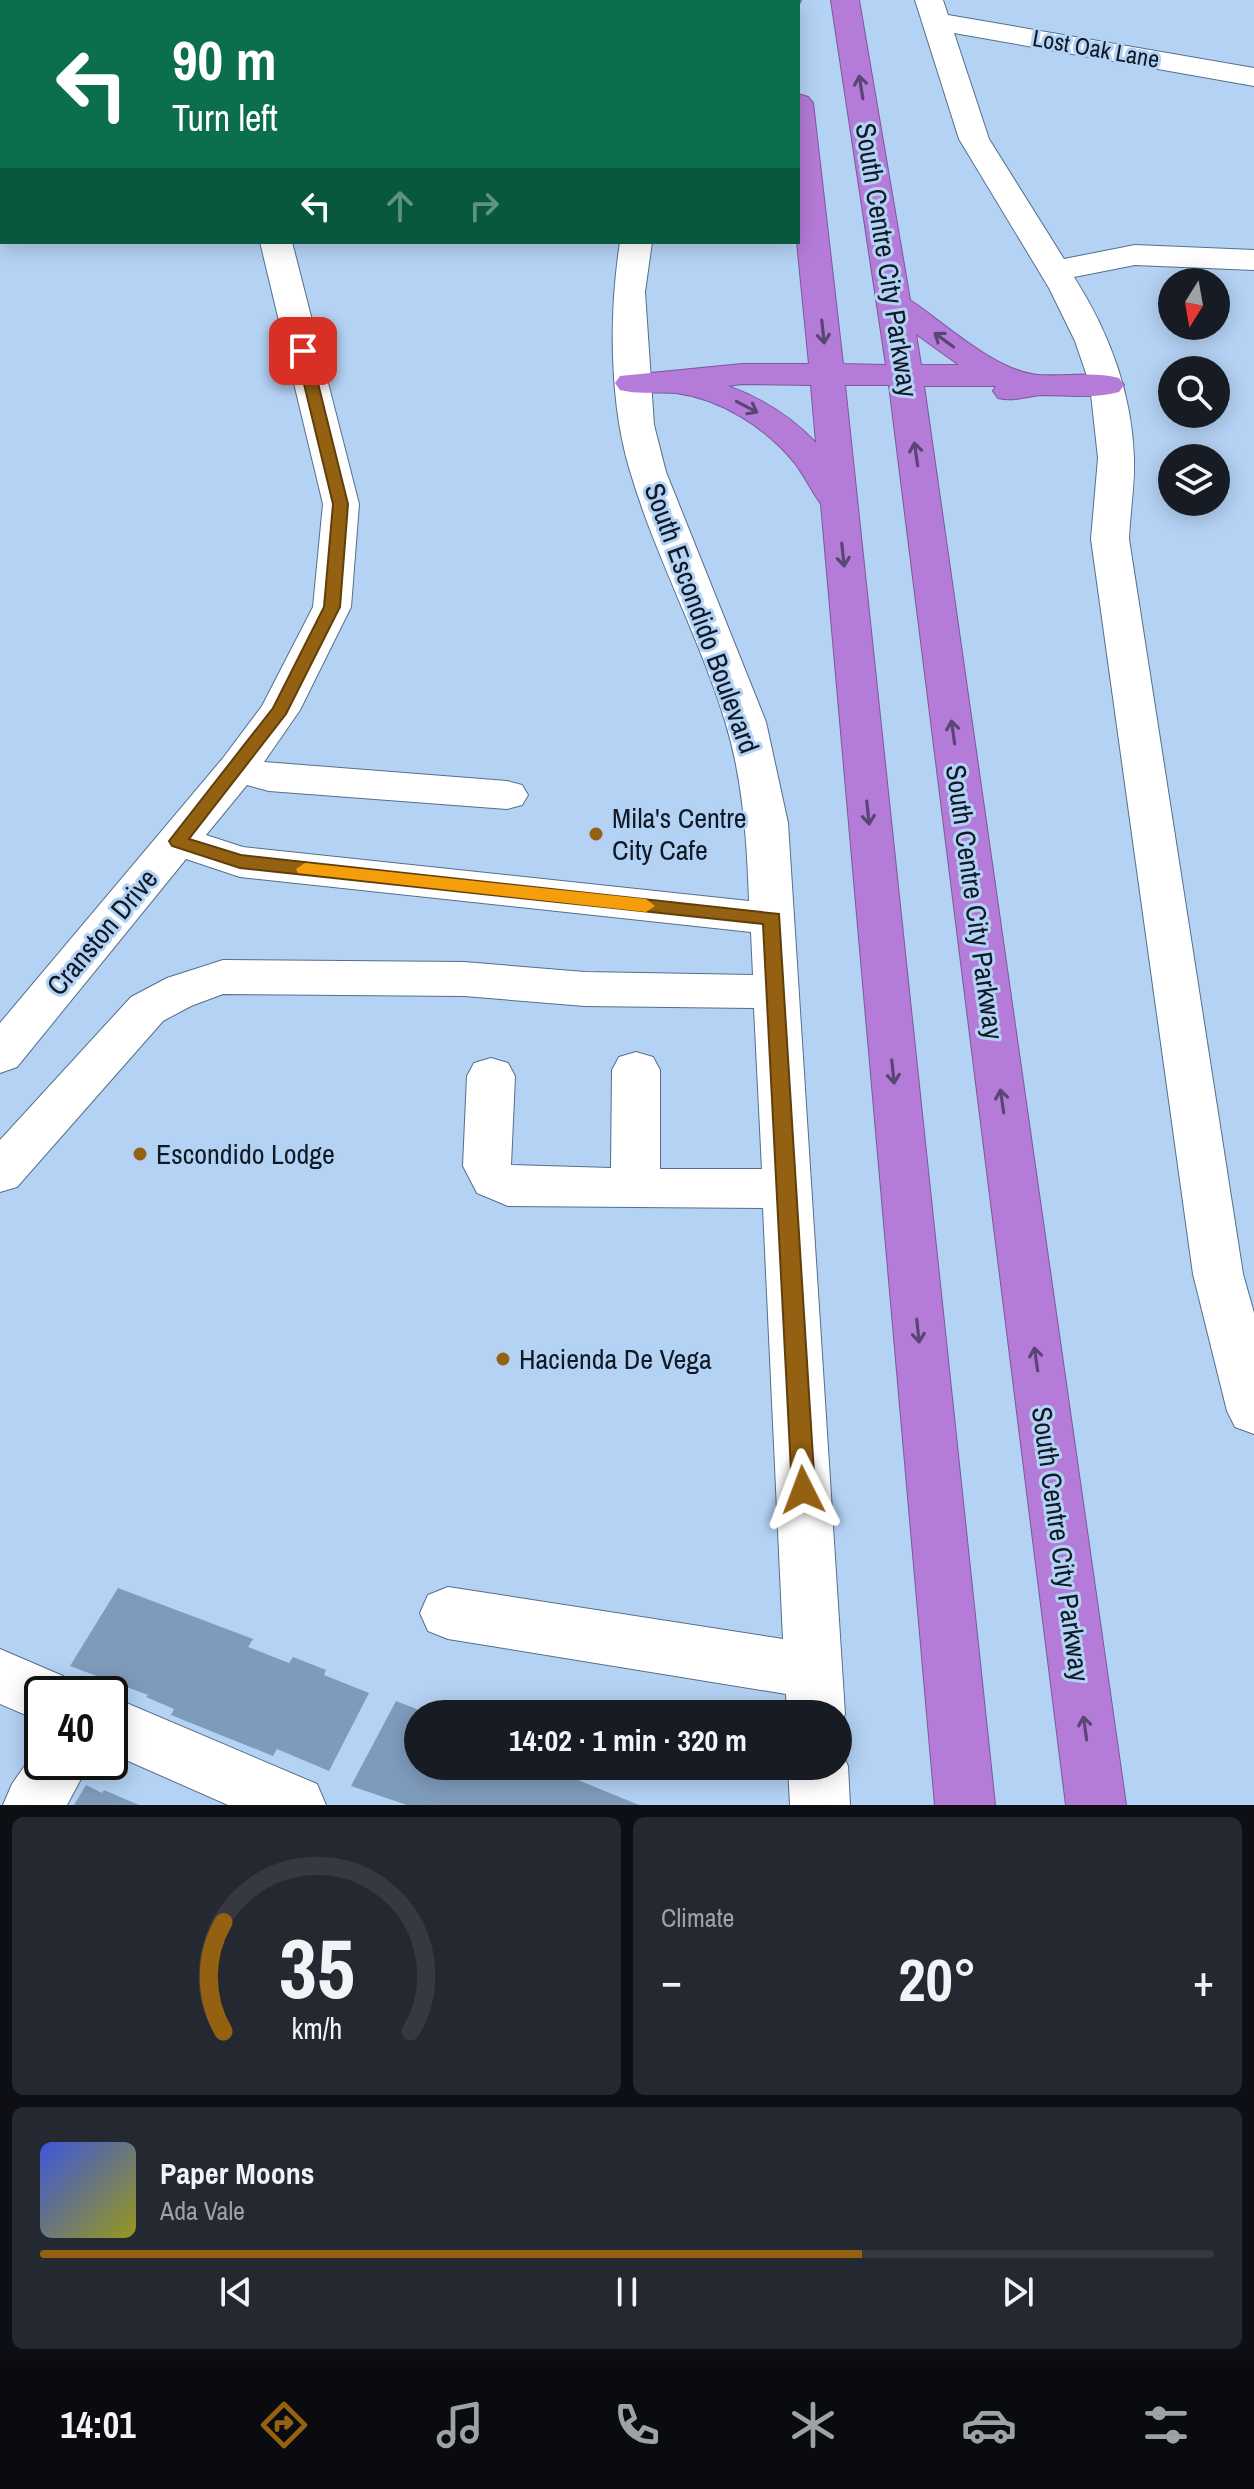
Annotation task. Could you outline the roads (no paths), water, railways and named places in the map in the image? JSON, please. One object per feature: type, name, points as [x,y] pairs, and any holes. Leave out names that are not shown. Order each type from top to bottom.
[{"type":"highway","name":"South Centre City Parkway","points":[[845,0],[906,384],[1096,1805]]},
{"type":"highway","points":[[800,122],[965,1805]]},
{"type":"highway","points":[[893,303],[997,376]]},
{"type":"highway","points":[[653,383],[742,374],[828,384],[906,384],[997,376],[1037,385],[1107,385]]},
{"type":"highway","points":[[653,383],[720,393],[779,424],[816,464],[838,503]]},
{"type":"highway","points":[[906,384],[995,395],[1037,385]]},
{"type":"street","name":"Lost Oak Lane","points":[[933,11],[1254,77]]},
{"type":"street","points":[[933,11],[974,139],[1054,271],[1092,341],[1107,385],[1116,458],[1110,539],[1114,570],[1218,1274],[1254,1411]]},
{"type":"street","name":"Cranston Drive","points":[[0,1055],[238,768],[280,710],[332,607],[341,504],[276,244]]},
{"type":"street","name":"South Escondido Boulevard","points":[[636,244],[629,292],[653,383],[636,425],[648,472],[746,722],[767,823],[814,1692]]},
{"type":"street","points":[[1054,271],[1135,255],[1254,260]]},
{"type":"street","points":[[238,768],[269,777],[507,795]]},
{"type":"street","points":[[178,841],[240,862],[772,919]]},
{"type":"street","points":[[0,1173],[147,1009],[170,994],[223,977],[464,979],[585,989],[776,992]]},
{"type":"street","points":[[635,1188],[636,1070]]},
{"type":"street","points":[[491,1076],[487,1166],[494,1179],[508,1187],[787,1189]]},
{"type":"street","points":[[448,1613],[814,1692]]},
{"type":"street","points":[[0,1676],[24,1687]]},
{"type":"street","points":[[128,1732],[296,1805]]},
{"type":"street","points":[[33,1805],[49,1780]]},
{"type":"street","points":[[819,1780],[820,1805]]},
{"type":"place","name":"Mila's Centre City Cafe","points":[[596,834]]},
{"type":"place","name":"Escondido Lodge","points":[[140,1154]]},
{"type":"place","name":"Hacienda De Vega","points":[[503,1359]]}]
